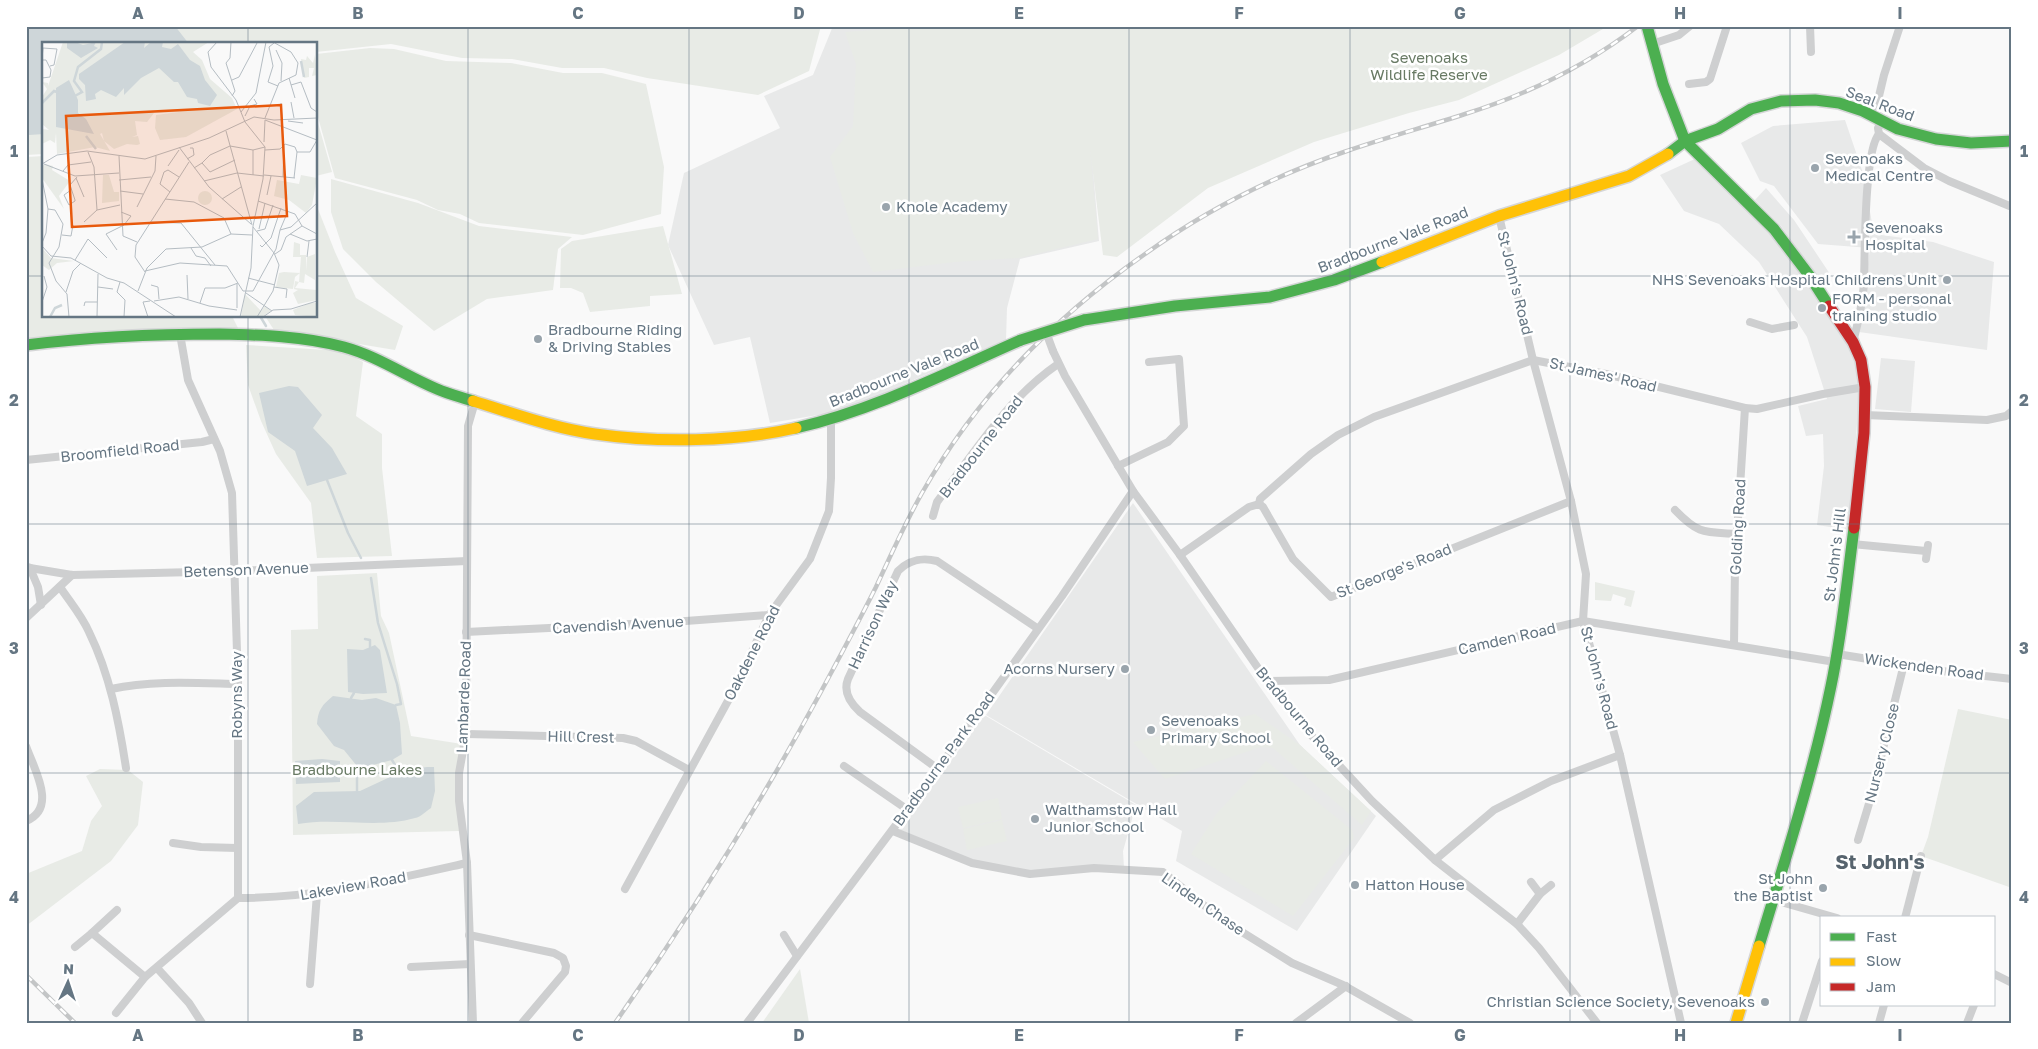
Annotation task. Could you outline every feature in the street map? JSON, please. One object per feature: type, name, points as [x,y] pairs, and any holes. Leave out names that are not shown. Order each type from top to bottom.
[{"type":"main road","points":[[1647,26],[1668,99],[1685,141]]},
{"type":"main road","name":"Seal Road","points":[[1685,141],[1718,129],[1751,109],[1781,101],[1806,100],[1835,102],[1853,107],[1898,129],[1942,140],[1971,142],[2012,141]]},
{"type":"main road","name":"Bradbourne Vale Road","points":[[26,345],[81,338],[180,334],[262,335],[306,339],[345,347],[400,369],[436,389],[475,402],[530,419],[594,434],[664,439],[718,438],[768,433],[831,420],[890,398],[1020,340],[1084,320],[1175,306],[1270,297],[1334,280],[1498,216],[1629,176],[1665,156],[1685,141]]},
{"type":"main road","name":"St John's Hill","points":[[1685,141],[1774,229],[1808,274],[1853,342],[1861,360],[1865,387],[1865,415],[1852,544],[1836,658],[1817,745],[1774,900],[1736,1023]]},
{"type":"street","points":[[1652,44],[1679,35],[1690,26]]},
{"type":"street","points":[[1689,84],[1706,82],[1710,79],[1727,26]]},
{"type":"street","points":[[1810,26],[1811,52]]},
{"type":"street","points":[[1853,342],[1862,299],[1870,165],[1874,142],[1879,134],[1878,119],[1884,75],[1900,26]]},
{"type":"street","points":[[1879,134],[1924,168],[1949,181],[2012,207]]},
{"type":"street","name":"St John's Road","points":[[1498,216],[1533,360],[1572,501],[1586,574],[1584,621],[1620,755],[1681,1023]]},
{"type":"street","points":[[1750,322],[1772,329],[1794,325]]},
{"type":"street","name":"Bradbourne Road","points":[[1046,332],[1058,364],[1133,491],[1180,554],[1267,681],[1312,736],[1366,794],[1434,860],[1517,924],[1539,948],[1597,1023]]},
{"type":"street","name":"Robyns Way","points":[[180,334],[188,380],[220,451],[232,493],[238,684],[238,898]]},
{"type":"street","points":[[1118,466],[1168,442],[1184,426],[1179,359],[1149,362]]},
{"type":"street","name":"St James' Road","points":[[1259,504],[1260,500],[1311,454],[1338,435],[1374,417],[1533,360],[1606,374],[1745,408],[1757,409],[1823,394],[1865,387]]},
{"type":"street","name":"Bradbourne Road","points":[[933,516],[937,502],[1006,411],[1040,376],[1058,364]]},
{"type":"street","name":"Lambarde Road","points":[[473,1023],[466,863],[459,794],[459,773],[466,734],[468,426],[475,402]]},
{"type":"street","name":"Golding Road","points":[[1734,645],[1745,408]]},
{"type":"street","points":[[1865,415],[1987,420],[2006,416],[2012,411]]},
{"type":"street","name":"Oakdene Road","points":[[625,889],[735,688],[769,615],[810,559],[829,511],[831,420]]},
{"type":"street","name":"Broomfield Road","points":[[26,460],[202,442],[214,439]]},
{"type":"street","name":"Bradbourne Park Road","points":[[748,1023],[938,769],[1037,628],[1067,589],[1133,491]]},
{"type":"street","name":"St George's Road","points":[[1259,504],[1263,507],[1294,559],[1331,597],[1572,501]]},
{"type":"street","points":[[1180,554],[1249,507],[1259,504]]},
{"type":"street","points":[[1675,510],[1690,526],[1702,532],[1738,534]]},
{"type":"street","points":[[1852,544],[1927,552]]},
{"type":"street","name":"Harrison Way","points":[[938,769],[860,712],[851,703],[846,691],[848,679],[898,571],[914,560],[936,561],[1037,628]]},
{"type":"street","name":"Betenson Avenue","points":[[28,567],[72,575],[235,572],[467,561]]},
{"type":"street","points":[[28,567],[38,587],[41,605]]},
{"type":"street","points":[[26,618],[72,575]]},
{"type":"street","points":[[60,587],[89,630],[111,689],[126,768]]},
{"type":"street","name":"Cavendish Avenue","points":[[466,632],[672,622],[769,615]]},
{"type":"street","name":"Camden Road","points":[[1267,681],[1329,680],[1584,621],[1734,645],[1836,658]]},
{"type":"street","name":"Wickenden Road","points":[[1836,658],[1904,664],[2012,679]]},
{"type":"street","name":"Nursery Close","points":[[1858,840],[1871,797],[1904,664]]},
{"type":"street","points":[[111,689],[143,684],[238,684]]},
{"type":"street","name":"Hill Crest","points":[[466,734],[623,738],[636,741],[689,770]]},
{"type":"street","points":[[26,746],[43,796],[41,809],[26,821]]},
{"type":"street","points":[[1434,860],[1494,810],[1551,781],[1620,755]]},
{"type":"street","points":[[844,766],[908,810]]},
{"type":"street","name":"Linden Chase","points":[[892,831],[972,863],[1030,874],[1094,868],[1163,872],[1222,919],[1292,962],[1346,986],[1410,1023]]},
{"type":"street","points":[[173,843],[201,847],[237,848]]},
{"type":"street","points":[[1906,916],[1921,856]]},
{"type":"street","name":"Lakeview Road","points":[[238,898],[288,897],[317,894],[369,885],[466,863]]},
{"type":"street","points":[[1530,882],[1540,894]]},
{"type":"street","points":[[1517,924],[1540,894],[1551,884]]},
{"type":"street","points":[[310,984],[317,894]]},
{"type":"street","points":[[116,1013],[145,978],[238,898]]},
{"type":"street","points":[[1774,900],[1829,916]]},
{"type":"street","points":[[75,947],[117,910]]},
{"type":"street","points":[[92,933],[145,978]]},
{"type":"street","points":[[469,935],[554,953],[563,958],[566,966],[565,972],[522,1023]]},
{"type":"street","points":[[784,936],[797,956]]},
{"type":"street","points":[[411,968],[470,964]]},
{"type":"street","points":[[1802,1023],[1820,967]]},
{"type":"street","points":[[157,968],[189,1002],[202,1023]]},
{"type":"street","points":[[1996,975],[2012,983]]},
{"type":"street","points":[[1296,1023],[1346,986]]},
{"type":"street","points":[[1879,1023],[1884,1006]]},
{"type":"street","points":[[1967,1023],[1974,1006]]},
{"type":"shaded area","points":[[26,26],[175,26],[187,42],[42,42],[42,134],[29,135],[26,133]]},
{"type":"shaded area","name":"Knole Academy","points":[[833,26],[1081,26],[1099,241],[1020,259],[1007,308],[1006,340],[902,385],[882,396],[824,414],[770,423],[750,337],[714,345],[668,245],[684,173],[780,128],[764,96],[813,75]]},
{"type":"shaded area","name":"Sevenoaks Hospital","points":[[1845,120],[1863,173],[1874,234],[1933,242],[1994,262],[1987,350],[1859,332],[1870,248],[1818,244],[1774,186],[1760,181],[1741,143],[1773,126]]},
{"type":"shaded area","points":[[1697,158],[1740,196],[1809,279],[1852,350],[1860,384],[1849,530],[1817,525],[1824,466],[1823,434],[1806,436],[1798,406],[1827,399],[1807,337],[1759,262],[1719,224],[1684,211],[1660,175]]},
{"type":"shaded area","points":[[1766,188],[1794,220],[1830,274],[1824,287],[1781,226],[1755,200]]},
{"type":"shaded area","points":[[1881,358],[1915,361],[1911,412],[1875,409]]},
{"type":"shaded area","points":[[289,386],[298,387],[322,415],[313,428],[332,448],[347,474],[307,486],[295,451],[268,432],[259,393]]},
{"type":"shaded area","name":"Sevenoaks Primary School","points":[[1133,503],[1300,745],[1376,816],[1297,931],[1176,861],[1182,831],[986,715]]},
{"type":"shaded area","points":[[375,645],[380,650],[387,693],[363,694],[348,692],[347,649],[363,650]]},
{"type":"shaded area","points":[[333,696],[362,700],[376,698],[396,705],[400,723],[402,754],[392,760],[363,767],[357,766],[344,750],[334,746],[317,724],[321,708]]},
{"type":"shaded area","points":[[986,716],[1136,805],[1123,851],[1124,868],[1030,873],[973,860],[900,830],[983,717]]},
{"type":"shaded area","points":[[322,759],[340,761],[340,782],[296,784],[295,761]]},
{"type":"shaded area","points":[[434,767],[435,791],[431,808],[417,817],[386,823],[312,822],[298,824],[296,806],[314,792],[360,791],[405,770]]},
{"type":"green space","points":[[26,26],[821,26],[809,71],[758,95],[647,78],[604,68],[562,68],[512,59],[462,58],[391,44],[318,52],[318,42],[42,42],[42,154],[26,155]]},
{"type":"green space","name":"Sevenoaks Wildlife Reserve","points":[[931,26],[1608,26],[1559,55],[1459,100],[1314,142],[1208,188],[1117,257],[1103,255],[1090,149],[1098,239],[1019,258],[955,262],[873,272],[853,233],[830,157],[853,126],[856,64],[845,32]]},
{"type":"green space","points":[[370,48],[394,49],[446,61],[511,63],[563,73],[602,73],[646,84],[664,167],[661,214],[583,235],[479,223],[460,214],[438,210],[417,200],[335,178],[318,117],[318,54]]},
{"type":"green space","points":[[318,123],[332,172],[318,176]]},
{"type":"green space","points":[[42,156],[42,318],[233,318],[238,328],[26,339],[26,157]]},
{"type":"green space","points":[[331,179],[418,203],[479,226],[572,237],[558,249],[553,290],[487,299],[434,331],[376,282],[343,249],[331,212]]},
{"type":"green space","points":[[318,209],[356,298],[403,326],[395,350],[274,330],[266,318],[318,318]]},
{"type":"green space","points":[[663,226],[682,294],[650,296],[650,306],[590,312],[583,293],[571,288],[560,288],[561,249],[572,241]]},
{"type":"green space","points":[[246,345],[343,351],[363,362],[356,416],[382,434],[382,468],[392,556],[317,558],[311,503],[276,454],[261,421],[248,385]]},
{"type":"green space","name":"Bradbourne Lakes","points":[[377,573],[381,616],[389,633],[411,736],[462,744],[457,800],[459,831],[293,835],[291,630],[318,629],[317,576]]},
{"type":"green space","points":[[1595,582],[1635,591],[1631,607],[1624,605],[1626,598],[1613,594],[1611,601],[1595,600]]},
{"type":"green space","points":[[1958,709],[2012,720],[2012,888],[1921,856],[1928,837]]},
{"type":"green space","points":[[1255,714],[1300,745],[1371,811],[1362,825],[1273,748],[1261,747],[1165,779],[1133,742]]},
{"type":"green space","points":[[1266,761],[1352,830],[1354,838],[1293,916],[1191,854],[1217,813]]},
{"type":"green space","points":[[100,769],[128,770],[143,782],[138,825],[111,861],[26,926],[26,874],[82,851],[91,821],[102,806],[86,776]]},
{"type":"green space","points":[[998,798],[1002,819],[963,828],[958,807]]},
{"type":"green space","points":[[1002,820],[1007,841],[967,850],[963,829]]},
{"type":"green space","points":[[800,969],[809,1023],[762,1023]]},
{"type":"waterway","points":[[261,318],[266,326]]},
{"type":"waterway","points":[[327,480],[348,533],[361,558]]},
{"type":"waterway","points":[[371,578],[378,623],[397,684],[401,704],[396,705]]},
{"type":"waterway","points":[[365,639],[370,640],[370,647]]},
{"type":"waterway","points":[[351,698],[354,693]]},
{"type":"waterway","points":[[392,760],[400,773]]},
{"type":"waterway","points":[[357,766],[357,791]]},
{"type":"railway","points":[[615,1023],[695,904],[770,782],[817,699],[876,587],[916,504],[943,458],[993,392],[1049,332],[1080,304],[1145,254],[1191,223],[1240,196],[1291,172],[1318,162],[1511,98],[1577,66],[1638,26]]},
{"type":"railway","points":[[26,975],[75,1023]]},
{"type":"traffic: fast","points":[[1647,26],[1663,84],[1685,141],[1774,229],[1809,275],[1829,306]]},
{"type":"traffic: fast","points":[[1668,154],[1685,141],[1718,129],[1751,109],[1781,101],[1815,100],[1839,103],[1863,111],[1898,129],[1936,139],[1971,143],[2012,141]]},
{"type":"traffic: fast","points":[[1084,320],[1175,306],[1270,297],[1334,280],[1382,262]]},
{"type":"traffic: fast","points":[[1021,340],[1084,320]]},
{"type":"traffic: fast","points":[[26,345],[98,338],[170,335],[235,334],[298,338],[329,343],[356,351],[437,389],[473,401]]},
{"type":"traffic: fast","points":[[796,428],[883,401],[1021,340]]},
{"type":"traffic: fast","points":[[1759,946],[1798,817],[1824,719],[1838,647],[1854,528]]},
{"type":"traffic: slow","points":[[1382,262],[1499,216],[1629,176],[1668,154]]},
{"type":"traffic: slow","points":[[473,401],[564,428],[619,437],[696,440],[747,436],[796,428]]},
{"type":"traffic: slow","points":[[1736,1023],[1759,946]]},
{"type":"traffic: jam","points":[[1829,306],[1853,342],[1861,360],[1865,387],[1864,433],[1854,528]]},
{"type":"place","name":"Sevenoaks Medical Centre","points":[[1815,168]]},
{"type":"place","name":"Knole Academy","points":[[886,207]]},
{"type":"place","name":"Sevenoaks Hospital","points":[[1854,237]]},
{"type":"place","name":"NHS Sevenoaks Hospital Childrens Unit","points":[[1947,280]]},
{"type":"place","name":"FORM - personal training studio","points":[[1822,308]]},
{"type":"place","name":"Bradbourne Riding & Driving Stables","points":[[538,339]]},
{"type":"place","name":"Acorns Nursery","points":[[1125,669]]},
{"type":"place","name":"Sevenoaks Primary School","points":[[1151,730]]},
{"type":"place","name":"Walthamstow Hall Junior School","points":[[1035,819]]},
{"type":"place","name":"Hatton House","points":[[1355,885]]},
{"type":"place","name":"St John the Baptist","points":[[1823,888]]},
{"type":"place","name":"Christian Science Society, Sevenoaks","points":[[1765,1002]]},
{"type":"district","name":"St John's","points":[[1880,862]]}]
